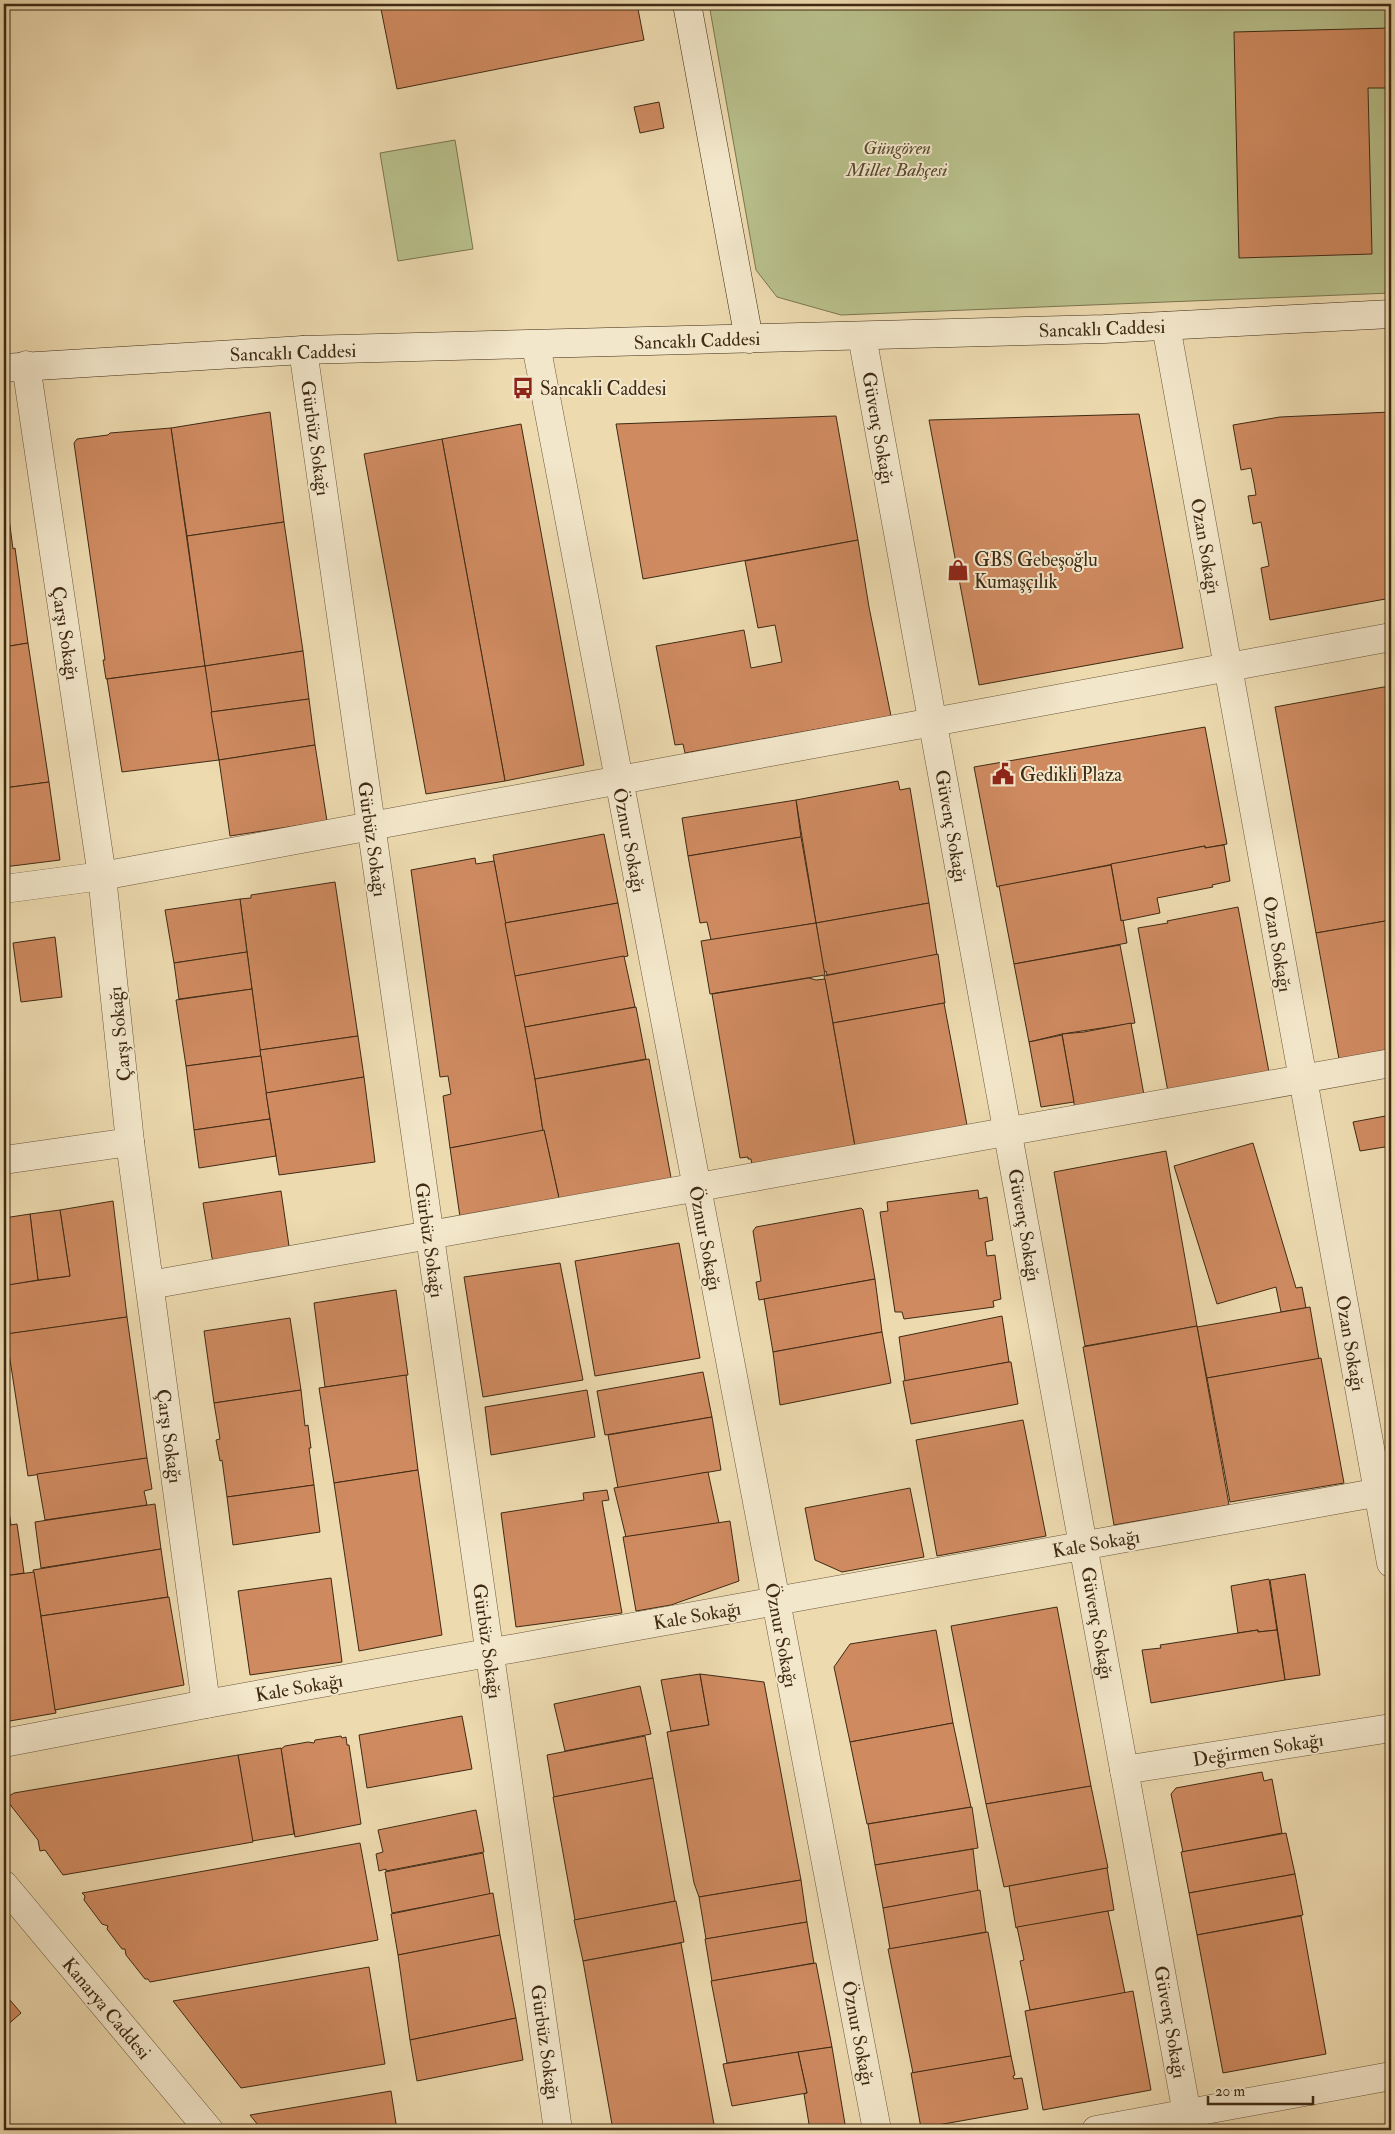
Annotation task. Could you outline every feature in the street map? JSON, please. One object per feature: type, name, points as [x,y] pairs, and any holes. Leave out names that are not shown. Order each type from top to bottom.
[{"type":"street","points":[[687,4],[749,339]]},
{"type":"street","name":"Sancaklı Caddesi","points":[[15,367],[303,350],[862,336],[1166,326],[1391,314]]},
{"type":"street","name":"Ozan Sokağı","points":[[1166,326],[1303,1079],[1385,1491],[1391,1563]]},
{"type":"street","name":"Güvenç Sokağı","points":[[862,336],[1187,2114]]},
{"type":"street","name":"Öznur Sokağı","points":[[536,345],[775,1601],[878,2130]]},
{"type":"street","name":"Gürbüz Sokağı","points":[[303,350],[558,2130]]},
{"type":"street","name":"Çarşı Sokağı","points":[[15,367],[102,876],[130,1142],[206,1704]]},
{"type":"street","points":[[4,889],[102,876],[1391,637]]},
{"type":"street","points":[[150,1285],[1391,1063]]},
{"type":"street","points":[[4,1160],[130,1142]]},
{"type":"street","name":"Kale Sokağı","points":[[4,1743],[206,1704],[1385,1491]]},
{"type":"street","name":"Değirmen Sokağı","points":[[1124,1770],[1391,1728]]},
{"type":"street","name":"Kanarya Caddesi","points":[[4,1885],[209,2130]]},
{"type":"street","points":[[1096,2130],[1391,2076]]},
{"type":"green space","name":"Güngören Millet Bahçesi","points":[[709,4],[1391,4],[1391,293],[841,315],[777,297],[756,270]]},
{"type":"green space","points":[[455,140],[473,249],[398,261],[380,153]]},
{"type":"building","points":[[380,4],[637,4],[644,40],[397,89]]},
{"type":"building","points":[[1391,28],[1391,88],[1368,88],[1372,254],[1239,258],[1234,32]]},
{"type":"building","points":[[659,102],[664,128],[640,133],[634,107]]},
{"type":"building","points":[[270,412],[284,522],[187,536],[171,428]]},
{"type":"building","points":[[1391,412],[1391,598],[1270,620],[1261,568],[1269,566],[1261,522],[1253,524],[1248,496],[1256,495],[1254,483],[1251,468],[1241,470],[1233,425],[1280,417]]},
{"type":"building","points":[[1139,414],[1183,648],[979,685],[929,420]]},
{"type":"building","points":[[836,416],[858,540],[643,579],[616,424]]},
{"type":"building","points":[[521,424],[584,765],[505,781],[442,439]]},
{"type":"building","points":[[171,428],[205,666],[106,679],[103,660],[105,660],[74,443],[77,439],[108,435],[110,433]]},
{"type":"building","points":[[442,439],[505,781],[426,794],[364,454]]},
{"type":"building","points":[[4,480],[28,643],[4,647]]},
{"type":"building","points":[[284,522],[303,651],[205,666],[187,536]]},
{"type":"building","points":[[858,540],[869,607],[891,716],[685,753],[683,744],[675,745],[656,646],[744,630],[751,668],[782,662],[775,625],[758,628],[745,561]]},
{"type":"building","points":[[28,643],[49,782],[4,788],[4,647]]},
{"type":"building","points":[[303,651],[309,699],[211,712],[205,666]]},
{"type":"building","points":[[205,666],[219,760],[122,772],[107,679]]},
{"type":"building","points":[[1389,686],[1391,699],[1391,920],[1316,933],[1275,707]]},
{"type":"building","points":[[309,699],[315,745],[219,760],[211,712]]},
{"type":"building","points":[[1205,727],[1227,844],[1205,848],[1205,846],[997,887],[974,767]]},
{"type":"building","points":[[315,745],[327,821],[230,836],[219,760]]},
{"type":"building","points":[[898,781],[900,790],[910,788],[929,903],[816,923],[796,800]]},
{"type":"building","points":[[49,782],[60,860],[4,867],[4,788]]},
{"type":"building","points":[[796,800],[801,837],[688,856],[682,818]]},
{"type":"building","points":[[604,834],[618,903],[505,923],[493,855]]},
{"type":"building","points":[[801,837],[816,923],[711,940],[707,922],[700,923],[688,856]]},
{"type":"building","points":[[1224,845],[1230,881],[1212,885],[1213,887],[1157,898],[1160,913],[1121,921],[1111,864],[1205,846],[1205,848]]},
{"type":"building","points":[[475,858],[476,864],[494,861],[543,1131],[450,1148],[443,1096],[451,1094],[448,1076],[440,1077],[411,870]]},
{"type":"building","points":[[1111,865],[1127,943],[1014,964],[999,886]]},
{"type":"building","points":[[335,882],[358,1036],[260,1050],[240,899],[251,898],[251,895]]},
{"type":"building","points":[[240,899],[247,952],[174,963],[165,910]]},
{"type":"building","points":[[618,903],[628,956],[515,976],[505,923]]},
{"type":"building","points":[[929,903],[937,955],[827,975],[826,971],[824,972],[816,923]]},
{"type":"building","points":[[1238,907],[1269,1072],[1168,1092],[1138,928]]},
{"type":"building","points":[[1391,920],[1391,1049],[1339,1059],[1316,933]]},
{"type":"building","points":[[816,923],[825,975],[710,994],[701,941]]},
{"type":"building","points":[[55,937],[62,997],[21,1002],[13,943]]},
{"type":"building","points":[[1120,945],[1135,1023],[1062,1034],[1029,1042],[1014,964]]},
{"type":"building","points":[[247,952],[252,989],[179,999],[174,963]]},
{"type":"building","points":[[938,954],[945,1003],[833,1023],[824,976]]},
{"type":"building","points":[[624,956],[635,1007],[525,1027],[515,976]]},
{"type":"building","points":[[809,978],[816,980],[825,979],[855,1146],[752,1166],[751,1159],[748,1159],[748,1157],[740,1158],[712,994]]},
{"type":"building","points":[[252,989],[261,1056],[186,1066],[176,1000]]},
{"type":"building","points":[[944,1003],[967,1125],[855,1146],[833,1023]]},
{"type":"building","points":[[636,1007],[646,1059],[535,1079],[525,1027]]},
{"type":"building","points":[[1131,1023],[1144,1095],[1075,1109],[1062,1034]]},
{"type":"building","points":[[1062,1035],[1074,1102],[1041,1107],[1029,1042]]},
{"type":"building","points":[[358,1036],[364,1077],[266,1093],[260,1050]]},
{"type":"building","points":[[261,1056],[270,1119],[194,1130],[186,1066]]},
{"type":"building","points":[[649,1059],[672,1183],[560,1203],[543,1131],[535,1079]]},
{"type":"building","points":[[364,1077],[375,1162],[279,1175],[266,1093]]},
{"type":"building","points":[[1391,1115],[1391,1146],[1360,1151],[1353,1122]]},
{"type":"building","points":[[270,1119],[276,1156],[199,1168],[194,1130]]},
{"type":"building","points":[[544,1130],[559,1198],[460,1217],[450,1148]]},
{"type":"building","points":[[1253,1143],[1296,1288],[1302,1287],[1306,1308],[1281,1312],[1276,1287],[1217,1304],[1174,1166]]},
{"type":"building","points":[[1166,1151],[1197,1326],[1085,1346],[1054,1172]]},
{"type":"building","points":[[978,1190],[979,1199],[987,1197],[993,1240],[985,1242],[987,1256],[995,1255],[1001,1299],[993,1301],[994,1307],[904,1319],[902,1312],[895,1312],[880,1212],[888,1211],[887,1202]]},
{"type":"building","points":[[281,1191],[290,1253],[214,1261],[203,1203]]},
{"type":"building","points":[[113,1201],[127,1317],[8,1334],[4,1307],[4,1285],[70,1276],[60,1210]]},
{"type":"building","points":[[861,1208],[863,1210],[875,1279],[759,1300],[756,1282],[761,1281],[753,1231],[756,1227]]},
{"type":"building","points":[[60,1210],[70,1276],[38,1280],[30,1214]]},
{"type":"building","points":[[30,1214],[38,1280],[8,1285],[4,1257],[4,1218]]},
{"type":"building","points":[[679,1243],[700,1358],[595,1376],[575,1261]]},
{"type":"building","points":[[4,1258],[8,1285],[4,1285]]},
{"type":"building","points":[[560,1263],[583,1380],[483,1397],[464,1277]]},
{"type":"building","points":[[875,1279],[882,1332],[773,1352],[764,1299]]},
{"type":"building","points":[[396,1290],[408,1375],[325,1387],[314,1303]]},
{"type":"building","points":[[1310,1307],[1319,1359],[1207,1378],[1197,1327]]},
{"type":"building","points":[[1002,1316],[1009,1362],[905,1381],[899,1337]]},
{"type":"building","points":[[127,1317],[147,1458],[28,1476],[6,1334]]},
{"type":"building","points":[[290,1318],[301,1390],[214,1403],[204,1331]]},
{"type":"building","points":[[1197,1326],[1229,1505],[1114,1525],[1083,1347]]},
{"type":"building","points":[[882,1332],[891,1383],[780,1405],[773,1352]]},
{"type":"building","points":[[1321,1358],[1344,1483],[1230,1502],[1207,1378]]},
{"type":"building","points":[[1011,1362],[1018,1404],[911,1424],[903,1381]]},
{"type":"building","points":[[703,1372],[712,1417],[605,1435],[597,1391]]},
{"type":"building","points":[[406,1375],[418,1470],[334,1483],[319,1388]]},
{"type":"building","points":[[301,1390],[305,1426],[308,1425],[314,1485],[227,1497],[222,1460],[220,1461],[216,1440],[220,1439],[214,1403]]},
{"type":"building","points":[[587,1390],[595,1437],[491,1455],[485,1407]]},
{"type":"building","points":[[712,1417],[721,1470],[618,1488],[608,1435]]},
{"type":"building","points":[[1023,1420],[1046,1536],[937,1556],[916,1440]]},
{"type":"building","points":[[147,1458],[152,1489],[144,1491],[147,1505],[45,1520],[37,1474]]},
{"type":"building","points":[[418,1470],[442,1635],[359,1651],[334,1483]]},
{"type":"building","points":[[708,1472],[719,1523],[626,1537],[614,1488]]},
{"type":"building","points":[[4,1478],[11,1525],[4,1526]]},
{"type":"building","points":[[314,1485],[320,1532],[233,1545],[227,1497]]},
{"type":"building","points":[[910,1488],[924,1557],[842,1572],[815,1560],[805,1508]]},
{"type":"building","points":[[607,1490],[609,1500],[602,1501],[622,1613],[516,1627],[501,1513],[584,1500],[583,1493]]},
{"type":"building","points":[[155,1504],[161,1549],[41,1568],[35,1522]]},
{"type":"building","points":[[730,1521],[739,1581],[671,1605],[636,1611],[623,1537]]},
{"type":"building","points":[[17,1524],[24,1573],[4,1576],[4,1526]]},
{"type":"building","points":[[161,1549],[168,1597],[41,1616],[33,1570]]},
{"type":"building","points":[[34,1572],[56,1713],[4,1722],[4,1576]]},
{"type":"building","points":[[1305,1574],[1320,1675],[1285,1680],[1270,1580]]},
{"type":"building","points":[[331,1578],[342,1662],[250,1675],[238,1591]]},
{"type":"building","points":[[1269,1579],[1277,1630],[1238,1633],[1231,1586]]},
{"type":"building","points":[[169,1597],[184,1685],[55,1710],[41,1616]]},
{"type":"building","points":[[1057,1607],[1091,1786],[986,1804],[951,1626]]},
{"type":"building","points":[[936,1630],[953,1723],[850,1742],[834,1667],[850,1644]]},
{"type":"building","points":[[1258,1630],[1258,1632],[1277,1630],[1285,1680],[1151,1703],[1142,1650],[1161,1648],[1160,1645]]},
{"type":"building","points":[[700,1674],[709,1725],[671,1731],[661,1680]]},
{"type":"building","points":[[700,1674],[764,1682],[801,1880],[699,1897],[694,1883],[667,1732],[709,1725]]},
{"type":"building","points":[[640,1686],[651,1734],[565,1751],[554,1704]]},
{"type":"building","points":[[462,1716],[472,1769],[367,1788],[359,1735]]},
{"type":"building","points":[[953,1723],[971,1807],[867,1824],[850,1742]]},
{"type":"building","points":[[341,1736],[342,1738],[346,1737],[347,1745],[349,1745],[361,1824],[295,1837],[281,1749],[285,1746],[308,1742],[314,1743],[315,1740]]},
{"type":"building","points":[[645,1736],[653,1778],[554,1797],[547,1755]]},
{"type":"building","points":[[281,1748],[294,1834],[252,1841],[238,1755]]},
{"type":"building","points":[[238,1755],[253,1842],[63,1875],[45,1850],[40,1851],[38,1840],[8,1802],[9,1796],[14,1793]]},
{"type":"building","points":[[1262,1772],[1264,1781],[1272,1779],[1282,1833],[1183,1852],[1171,1794],[1176,1788]]},
{"type":"building","points":[[653,1778],[675,1901],[575,1920],[553,1797]]},
{"type":"building","points":[[1091,1786],[1108,1868],[1004,1887],[986,1804]]},
{"type":"building","points":[[972,1807],[978,1848],[875,1865],[868,1824]]},
{"type":"building","points":[[476,1810],[484,1852],[379,1871],[376,1854],[383,1852],[378,1830]]},
{"type":"building","points":[[1286,1833],[1295,1874],[1189,1893],[1181,1852]]},
{"type":"building","points":[[360,1843],[378,1940],[150,1982],[148,1979],[145,1979],[126,1955],[125,1949],[122,1949],[107,1929],[108,1926],[102,1924],[84,1900],[85,1896],[82,1893]]},
{"type":"building","points":[[973,1849],[978,1891],[883,1908],[875,1865]]},
{"type":"building","points":[[483,1853],[490,1894],[392,1913],[385,1872]]},
{"type":"building","points":[[1107,1868],[1114,1910],[1016,1928],[1009,1886]]},
{"type":"building","points":[[1295,1874],[1303,1915],[1197,1935],[1189,1893]]},
{"type":"building","points":[[801,1880],[807,1922],[706,1939],[699,1897]]},
{"type":"building","points":[[980,1890],[986,1932],[890,1949],[883,1908]]},
{"type":"building","points":[[493,1893],[500,1935],[398,1955],[391,1914]]},
{"type":"building","points":[[676,1901],[684,1942],[583,1961],[574,1920]]},
{"type":"building","points":[[1108,1911],[1125,1993],[1030,2010],[1020,1961],[1024,1960],[1017,1927]]},
{"type":"building","points":[[1301,1916],[1326,2054],[1223,2073],[1197,1935]]},
{"type":"building","points":[[807,1922],[814,1963],[712,1981],[705,1939]]},
{"type":"building","points":[[988,1932],[1011,2056],[913,2073],[888,1949]]},
{"type":"building","points":[[500,1935],[516,2018],[410,2040],[398,1955]]},
{"type":"building","points":[[681,1943],[715,2130],[613,2130],[583,1961]]},
{"type":"building","points":[[816,1963],[832,2047],[727,2063],[711,1981]]},
{"type":"building","points":[[369,1967],[385,2064],[241,2088],[173,2001]]},
{"type":"building","points":[[1133,1991],[1151,2090],[1043,2110],[1025,2011]]},
{"type":"building","points":[[4,1993],[21,2013],[4,2028]]},
{"type":"building","points":[[516,2018],[523,2060],[417,2081],[410,2040]]},
{"type":"building","points":[[832,2047],[846,2130],[810,2130],[804,2094],[807,2093],[798,2052]]},
{"type":"building","points":[[798,2052],[807,2093],[732,2106],[723,2064]]},
{"type":"building","points":[[1011,2056],[1015,2075],[1013,2076],[1014,2079],[1022,2078],[1028,2109],[921,2128],[911,2073]]},
{"type":"building","points":[[391,2091],[397,2130],[262,2130],[250,2115]]},
{"type":"place","name":"Sancakli Caddesi","points":[[523,388]]},
{"type":"place","name":"GBS Gebeşoğlu Kumaşçılık","points":[[958,570]]},
{"type":"place","name":"Gedikli Plaza","points":[[1003,774]]}]
